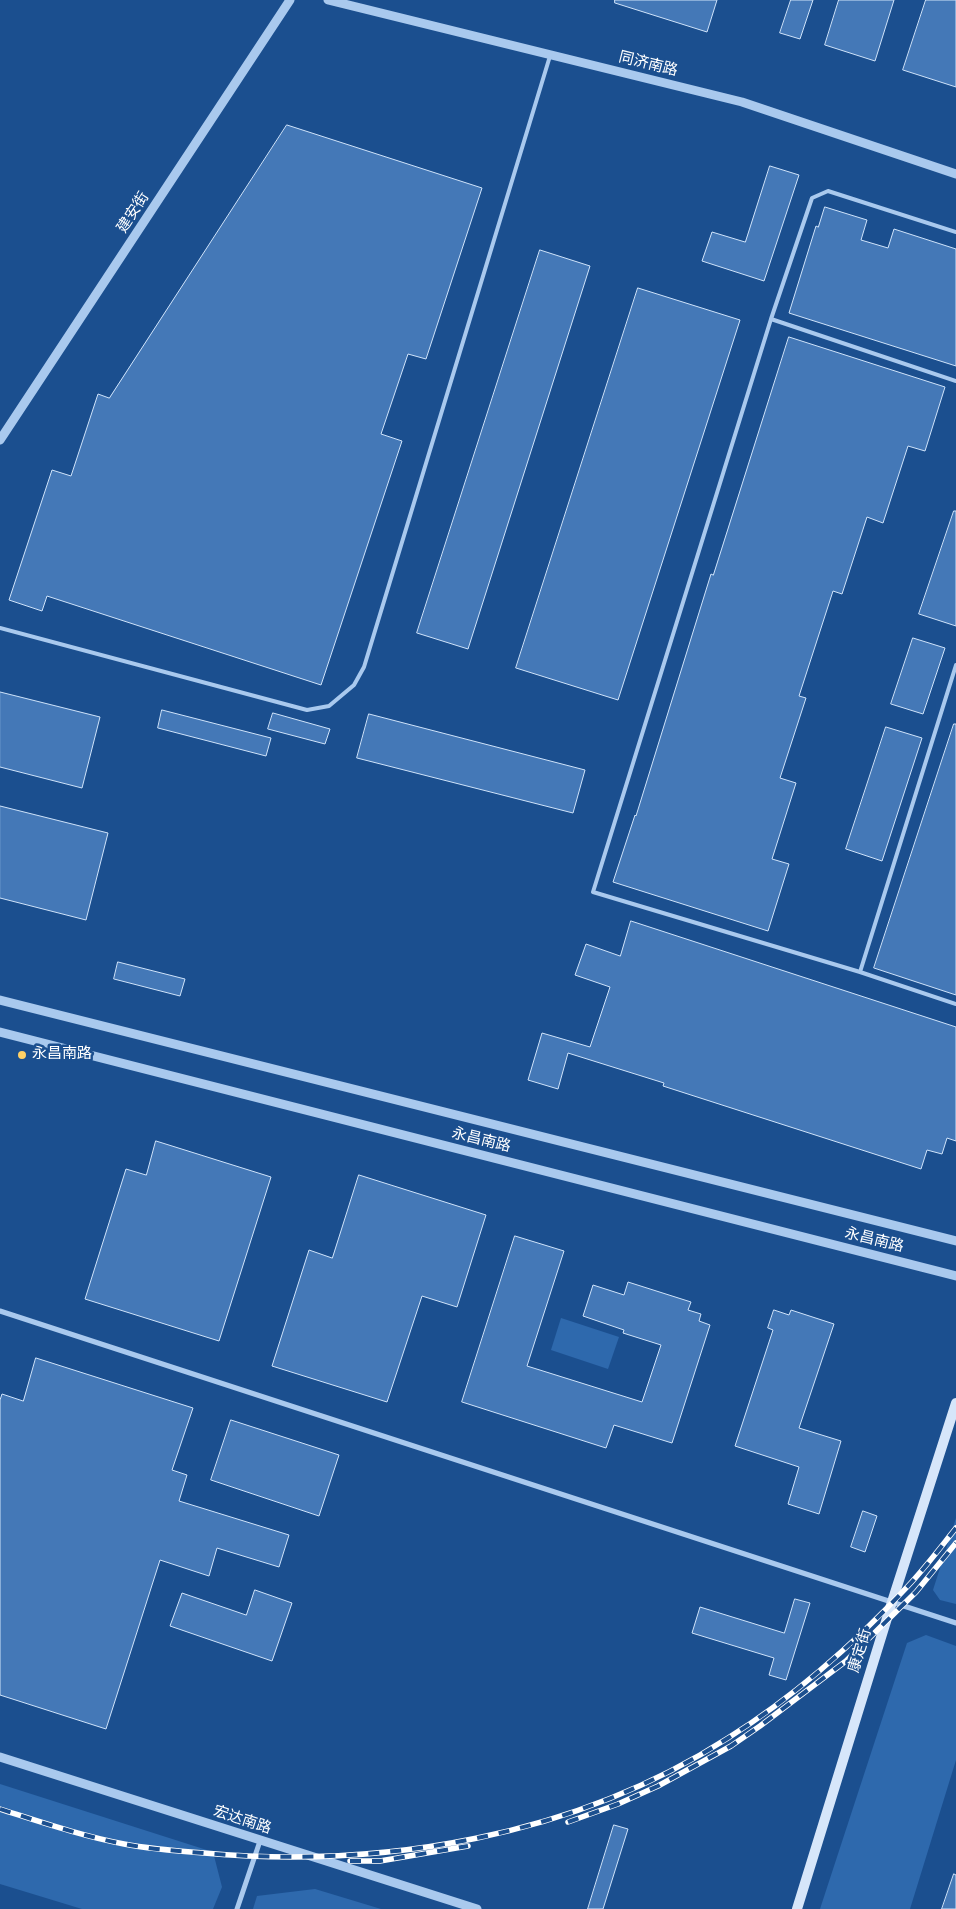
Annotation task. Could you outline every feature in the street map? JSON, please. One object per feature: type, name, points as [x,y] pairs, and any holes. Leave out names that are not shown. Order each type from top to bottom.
[{"type":"main road","name":"康定街","points":[[797,1909],[956,1403]]},
{"type":"street","name":"建安街","points":[[0,440],[290,0]]},
{"type":"street","name":"同济南路","points":[[328,0],[742,102],[956,174]]},
{"type":"street","name":"永昌南路","points":[[0,1000],[956,1241]]},
{"type":"street","name":"永昌南路","points":[[0,1032],[956,1276]]},
{"type":"street","points":[[0,1311],[956,1623]]},
{"type":"street","name":"宏达南路","points":[[0,1757],[477,1909]]},
{"type":"street","points":[[238,1909],[260,1841]]},
{"type":"lane","points":[[0,628],[307,710],[329,706],[354,685],[364,668],[550,55]]},
{"type":"lane","points":[[956,232],[828,191],[812,198],[772,319],[593,892],[860,972],[956,1004]]},
{"type":"lane","points":[[772,319],[956,381]]},
{"type":"lane","points":[[860,972],[956,665]]},
{"type":"shaded area","points":[[561,1318],[619,1337],[608,1369],[551,1350]]},
{"type":"shaded area","points":[[956,1518],[956,1604],[940,1600],[933,1590]]},
{"type":"shaded area","points":[[926,1635],[956,1646],[956,1760],[910,1909],[820,1909],[907,1643]]},
{"type":"shaded area","points":[[0,1784],[213,1852],[222,1887],[213,1909],[82,1909],[0,1884]]},
{"type":"shaded area","points":[[315,1889],[381,1909],[253,1909],[257,1896]]},
{"type":"building","points":[[615,0],[717,0],[707,32],[615,3]]},
{"type":"building","points":[[791,0],[813,0],[800,39],[780,33]]},
{"type":"building","points":[[839,0],[894,0],[875,61],[825,45]]},
{"type":"building","points":[[926,0],[956,0],[956,87],[903,70]]},
{"type":"building","points":[[287,125],[482,188],[426,359],[408,354],[381,434],[402,441],[321,685],[47,596],[42,611],[9,600],[52,470],[71,476],[98,394],[109,398]]},
{"type":"building","points":[[770,166],[799,175],[764,281],[702,261],[712,232],[745,242]]},
{"type":"building","points":[[825,207],[867,220],[861,240],[888,248],[894,229],[956,249],[956,366],[789,313],[816,226],[818,227]]},
{"type":"building","points":[[540,250],[590,266],[468,649],[417,633]]},
{"type":"building","points":[[638,288],[740,320],[618,700],[516,668]]},
{"type":"building","points":[[789,337],[945,387],[925,451],[908,446],[883,523],[867,517],[842,594],[833,591],[799,696],[806,698],[780,778],[796,783],[772,859],[789,864],[768,931],[613,882],[636,816],[711,574],[713,575]]},
{"type":"building","points":[[954,511],[956,511],[956,626],[919,614]]},
{"type":"building","points":[[913,638],[945,648],[923,714],[891,704]]},
{"type":"building","points":[[0,692],[100,717],[82,788],[0,767]]},
{"type":"building","points":[[162,710],[271,738],[266,756],[158,728]]},
{"type":"building","points":[[273,713],[330,729],[325,744],[268,729]]},
{"type":"building","points":[[369,714],[585,770],[573,813],[357,758]]},
{"type":"building","points":[[954,724],[956,724],[956,995],[874,968]]},
{"type":"building","points":[[886,727],[922,738],[882,861],[846,849]]},
{"type":"building","points":[[0,806],[108,833],[86,920],[0,898]]},
{"type":"building","points":[[631,921],[956,1027],[956,1141],[947,1138],[942,1154],[927,1150],[921,1169],[663,1086],[664,1083],[568,1053],[558,1089],[528,1080],[542,1033],[590,1047],[610,987],[575,975],[586,944],[620,956]]},
{"type":"building","points":[[118,962],[185,979],[180,996],[114,979]]},
{"type":"building","points":[[156,1141],[271,1177],[219,1341],[85,1299],[126,1169],[146,1175]]},
{"type":"building","points":[[359,1175],[486,1215],[457,1307],[422,1296],[387,1402],[272,1366],[309,1250],[332,1258]]},
{"type":"building","points":[[515,1236],[564,1251],[527,1366],[642,1402],[661,1345],[623,1333],[624,1330],[583,1316],[593,1285],[624,1295],[628,1282],[691,1302],[688,1310],[701,1314],[699,1321],[710,1325],[672,1443],[614,1425],[606,1448],[462,1402]]},
{"type":"building","points":[[774,1310],[789,1315],[791,1310],[834,1324],[799,1428],[841,1441],[819,1514],[788,1504],[799,1467],[735,1446],[773,1330],[768,1328]]},
{"type":"building","points":[[36,1358],[193,1408],[172,1470],[187,1475],[179,1501],[289,1535],[279,1567],[217,1548],[209,1576],[160,1560],[106,1729],[0,1695],[0,1400],[2,1394],[23,1401]]},
{"type":"building","points":[[231,1420],[339,1455],[319,1516],[211,1480]]},
{"type":"building","points":[[863,1511],[877,1516],[865,1552],[851,1547]]},
{"type":"building","points":[[255,1590],[292,1603],[272,1661],[170,1626],[182,1593],[246,1615]]},
{"type":"building","points":[[795,1599],[810,1603],[786,1680],[769,1675],[774,1658],[692,1633],[700,1607],[784,1633]]},
{"type":"building","points":[[614,1825],[628,1829],[603,1909],[588,1909]]},
{"type":"building","points":[[954,1874],[956,1875],[956,1909],[942,1909]]},
{"type":"railway","points":[[0,1809],[77,1833],[134,1846],[272,1857],[340,1856],[409,1849],[476,1838],[542,1822],[607,1800],[669,1772],[728,1738],[777,1705],[823,1668],[867,1628],[914,1579],[956,1528]]},
{"type":"railway","points":[[568,1822],[618,1804],[658,1786],[731,1746],[760,1726],[846,1661],[916,1592],[956,1543]]},
{"type":"railway","points":[[350,1861],[380,1861],[468,1846]]},
{"type":"place","name":"永昌南路","points":[[22,1055]]}]
